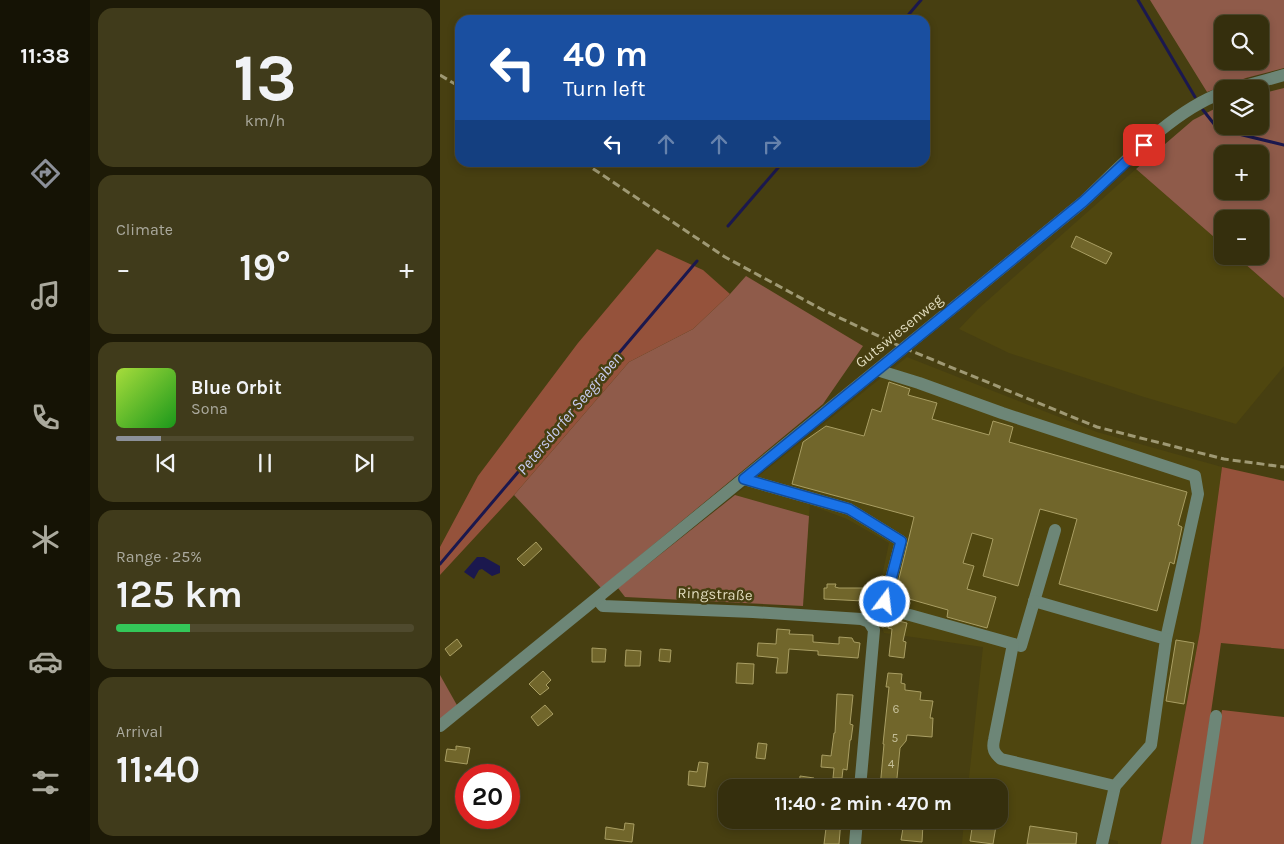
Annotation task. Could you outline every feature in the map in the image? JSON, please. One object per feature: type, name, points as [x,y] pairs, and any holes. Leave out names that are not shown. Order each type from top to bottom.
[{"type":"street","points":[[1263,80],[1284,75]]},
{"type":"street","name":"Gutswiesenweg","points":[[597,599],[1083,202],[1132,155],[1182,114],[1214,97]]},
{"type":"street","points":[[877,370],[1195,476],[1198,494],[1166,638],[1151,745],[1115,786],[1102,844]]},
{"type":"street","points":[[744,479],[849,509],[901,541],[885,602],[899,612],[1021,646],[1055,530]]},
{"type":"street","points":[[440,726],[597,599]]},
{"type":"street","name":"Ringstraße","points":[[597,599],[603,606],[753,612],[861,619],[869,622],[874,630],[861,779]]},
{"type":"street","points":[[1034,601],[1166,638]]},
{"type":"street","points":[[1013,644],[994,740],[993,748],[995,754],[1001,759],[1115,786]]},
{"type":"street","points":[[1197,844],[1216,716]]},
{"type":"street","points":[[855,844],[856,829]]},
{"type":"shaded area","points":[[1150,0],[1284,0],[1284,68],[1240,80],[1214,80],[1214,89],[1207,92]]},
{"type":"shaded area","points":[[1284,88],[1284,298],[1246,265],[1269,265],[1269,210],[1214,210],[1214,237],[1136,169],[1193,120],[1214,109],[1214,135],[1269,135],[1269,92]]},
{"type":"shaded area","points":[[1136,169],[1214,237],[1214,265],[1246,265],[1284,298],[1284,366],[1236,424],[1144,397],[1009,353],[959,329],[978,309]]},
{"type":"shaded area","points":[[657,249],[703,270],[730,294],[693,329],[629,362],[514,495],[440,575],[440,547],[478,476],[578,343]]},
{"type":"shaded area","points":[[746,276],[863,346],[823,404],[601,588],[514,495],[629,362],[693,329]]},
{"type":"shaded area","points":[[907,357],[1097,432],[1222,467],[1200,631],[1161,844],[1118,844],[1118,841],[1097,837],[1096,844],[962,844],[963,829],[1008,829],[1008,779],[969,779],[983,647],[884,633],[875,609],[889,543],[847,519],[810,505],[809,516],[735,495]]},
{"type":"shaded area","points":[[1222,467],[1284,481],[1284,649],[1221,643],[1192,844],[1161,844],[1200,631]]},
{"type":"shaded area","points":[[735,495],[809,516],[803,606],[625,597],[618,588]]},
{"type":"shaded area","points":[[477,557],[484,557],[500,566],[500,573],[492,576],[482,569],[479,570],[474,579],[464,572]]},
{"type":"shaded area","points":[[440,675],[458,707],[440,721]]},
{"type":"shaded area","points":[[1222,710],[1284,717],[1284,844],[1202,844]]},
{"type":"building","points":[[1076,236],[1112,253],[1106,264],[1071,247]]},
{"type":"building","points":[[889,382],[910,389],[908,395],[937,403],[932,419],[989,435],[993,421],[1013,427],[1009,442],[1187,492],[1178,525],[1182,527],[1174,564],[1170,562],[1157,611],[1059,584],[1077,519],[1040,509],[1018,586],[983,576],[993,539],[972,533],[963,563],[974,566],[967,589],[996,597],[987,628],[947,617],[948,610],[895,595],[914,517],[792,484],[803,442],[826,426],[864,436],[872,409],[881,412]]},
{"type":"building","points":[[536,542],[542,549],[524,566],[517,559]]},
{"type":"building","points":[[827,584],[836,584],[835,587],[839,588],[864,588],[863,601],[824,599],[824,588],[827,588]]},
{"type":"building","points":[[890,619],[907,623],[903,641],[906,642],[904,658],[889,656],[892,629],[888,628]]},
{"type":"building","points":[[777,629],[790,630],[789,634],[813,635],[813,642],[839,644],[839,637],[852,638],[854,642],[860,643],[858,658],[818,655],[818,651],[789,649],[787,673],[776,673],[778,658],[757,656],[758,643],[776,644]]},
{"type":"building","points":[[457,639],[462,646],[450,656],[445,649]]},
{"type":"building","points":[[1176,640],[1194,643],[1184,704],[1166,701]]},
{"type":"building","points":[[592,648],[606,649],[605,662],[592,662]]},
{"type":"building","points":[[660,649],[671,650],[670,662],[659,661]]},
{"type":"building","points":[[626,650],[641,651],[640,666],[625,666]]},
{"type":"building","points":[[737,663],[754,664],[753,684],[736,683]]},
{"type":"building","points":[[543,671],[551,680],[546,685],[549,688],[540,695],[529,684]]},
{"type":"building","points":[[888,673],[902,674],[901,683],[905,684],[905,690],[921,692],[920,700],[933,701],[930,718],[933,718],[932,737],[907,735],[906,741],[900,748],[897,779],[881,779],[889,687],[886,687]]},
{"type":"building","points":[[837,694],[853,695],[850,724],[853,725],[847,770],[843,769],[842,778],[833,778],[834,768],[821,767],[822,755],[831,756],[835,733]]},
{"type":"building","points":[[545,705],[553,714],[538,726],[531,717]]},
{"type":"building","points":[[758,743],[767,744],[765,759],[756,758]]},
{"type":"building","points":[[456,746],[470,748],[467,764],[445,761],[447,749],[456,750]]},
{"type":"building","points":[[699,762],[708,763],[705,787],[688,785],[689,771],[697,772]]},
{"type":"building","points":[[800,776],[814,778],[814,779],[800,779]]},
{"type":"building","points":[[625,823],[634,824],[632,842],[605,839],[606,827],[624,830]]},
{"type":"building","points":[[1030,826],[1077,833],[1076,844],[1027,844]]},
{"type":"building","points":[[826,829],[840,829],[839,844],[824,844]]},
{"type":"building","points":[[903,829],[923,829],[922,842],[901,840]]},
{"type":"building","points":[[972,829],[996,829],[993,844],[970,841]]},
{"type":"waterway","name":"Petersdorfer Seegraben","points":[[908,15],[921,0]]},
{"type":"waterway","name":"Petersdorfer Seegraben","points":[[1138,0],[1195,97]]},
{"type":"waterway","name":"Petersdorfer Seegraben","points":[[1203,110],[1218,129],[1284,145]]},
{"type":"waterway","name":"Petersdorfer Seegraben","points":[[728,226],[779,167]]},
{"type":"waterway","name":"Petersdorfer Seegraben","points":[[440,564],[697,261]]},
{"type":"railway","points":[[440,75],[455,84]]},
{"type":"railway","points":[[590,167],[725,257],[823,310],[904,348],[1097,427],[1224,459],[1284,467]]},
{"type":"route","points":[[885,602],[901,541],[849,509],[744,479],[1083,202],[1144,145]]}]
